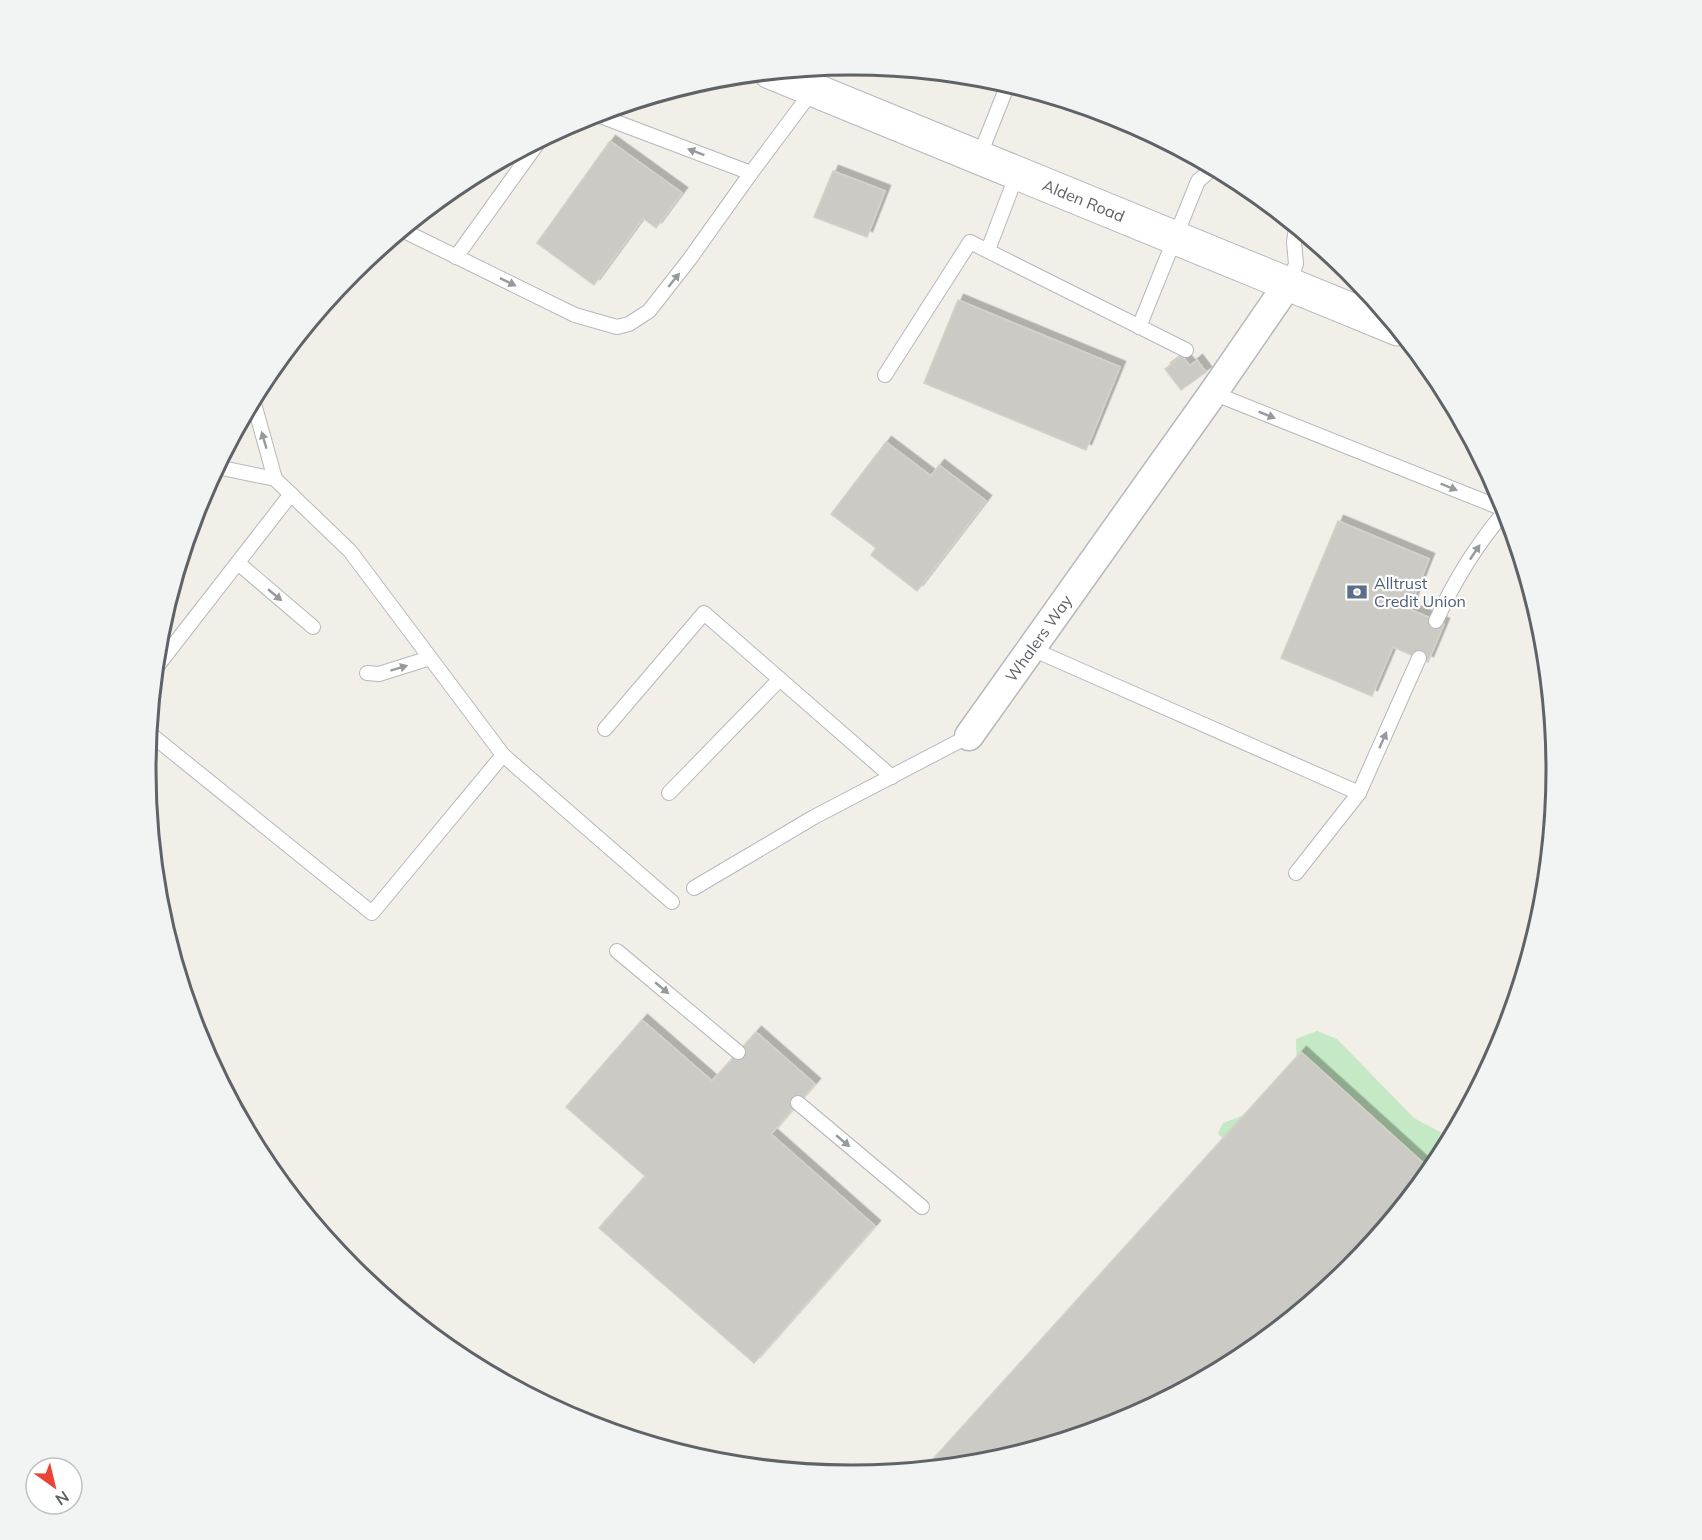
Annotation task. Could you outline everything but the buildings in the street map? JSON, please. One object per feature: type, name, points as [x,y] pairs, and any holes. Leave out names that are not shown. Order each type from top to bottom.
[{"type":"main road","name":"Alden Road","points":[[785,78],[1383,323]]},
{"type":"street","name":"Whalers Way","points":[[969,736],[1288,284]]},
{"type":"lane","points":[[410,234],[575,315],[617,327],[629,324],[649,311],[656,303],[813,90]]},
{"type":"lane","points":[[978,158],[1005,92]]},
{"type":"lane","points":[[609,119],[751,173]]},
{"type":"lane","points":[[456,256],[529,155]]},
{"type":"lane","points":[[1139,327],[1197,181],[1207,173]]},
{"type":"lane","points":[[988,250],[1017,174]]},
{"type":"lane","points":[[1288,284],[1296,264],[1295,236]]},
{"type":"lane","points":[[885,375],[970,242],[1186,350]]},
{"type":"lane","points":[[1213,393],[1493,505]]},
{"type":"lane","points":[[256,411],[275,479],[350,551],[503,755],[672,902]]},
{"type":"lane","points":[[225,470],[275,479]]},
{"type":"lane","points":[[166,655],[291,494]]},
{"type":"lane","points":[[1436,621],[1451,588],[1499,519]]},
{"type":"lane","points":[[238,563],[313,627]]},
{"type":"lane","points":[[605,729],[704,612],[892,777]]},
{"type":"lane","points":[[1032,649],[1359,793]]},
{"type":"lane","points":[[367,673],[379,674],[430,658]]},
{"type":"lane","points":[[1296,873],[1359,793],[1419,658]]},
{"type":"lane","points":[[669,793],[780,679]]},
{"type":"lane","name":"Whalers Way","points":[[694,888],[814,817],[969,736]]},
{"type":"lane","points":[[157,739],[372,913],[503,755]]},
{"type":"lane","points":[[617,951],[738,1052]]},
{"type":"lane","points":[[798,1103],[922,1207]]},
{"type":"green space","points":[[1317,1031],[1337,1039],[1414,1118],[1443,1134],[1399,1196],[1229,1147],[1218,1133],[1223,1123],[1268,1106],[1297,1076],[1296,1039]]},
{"type":"place","name":"Alltrust Credit Union","points":[[1357,592]]}]
